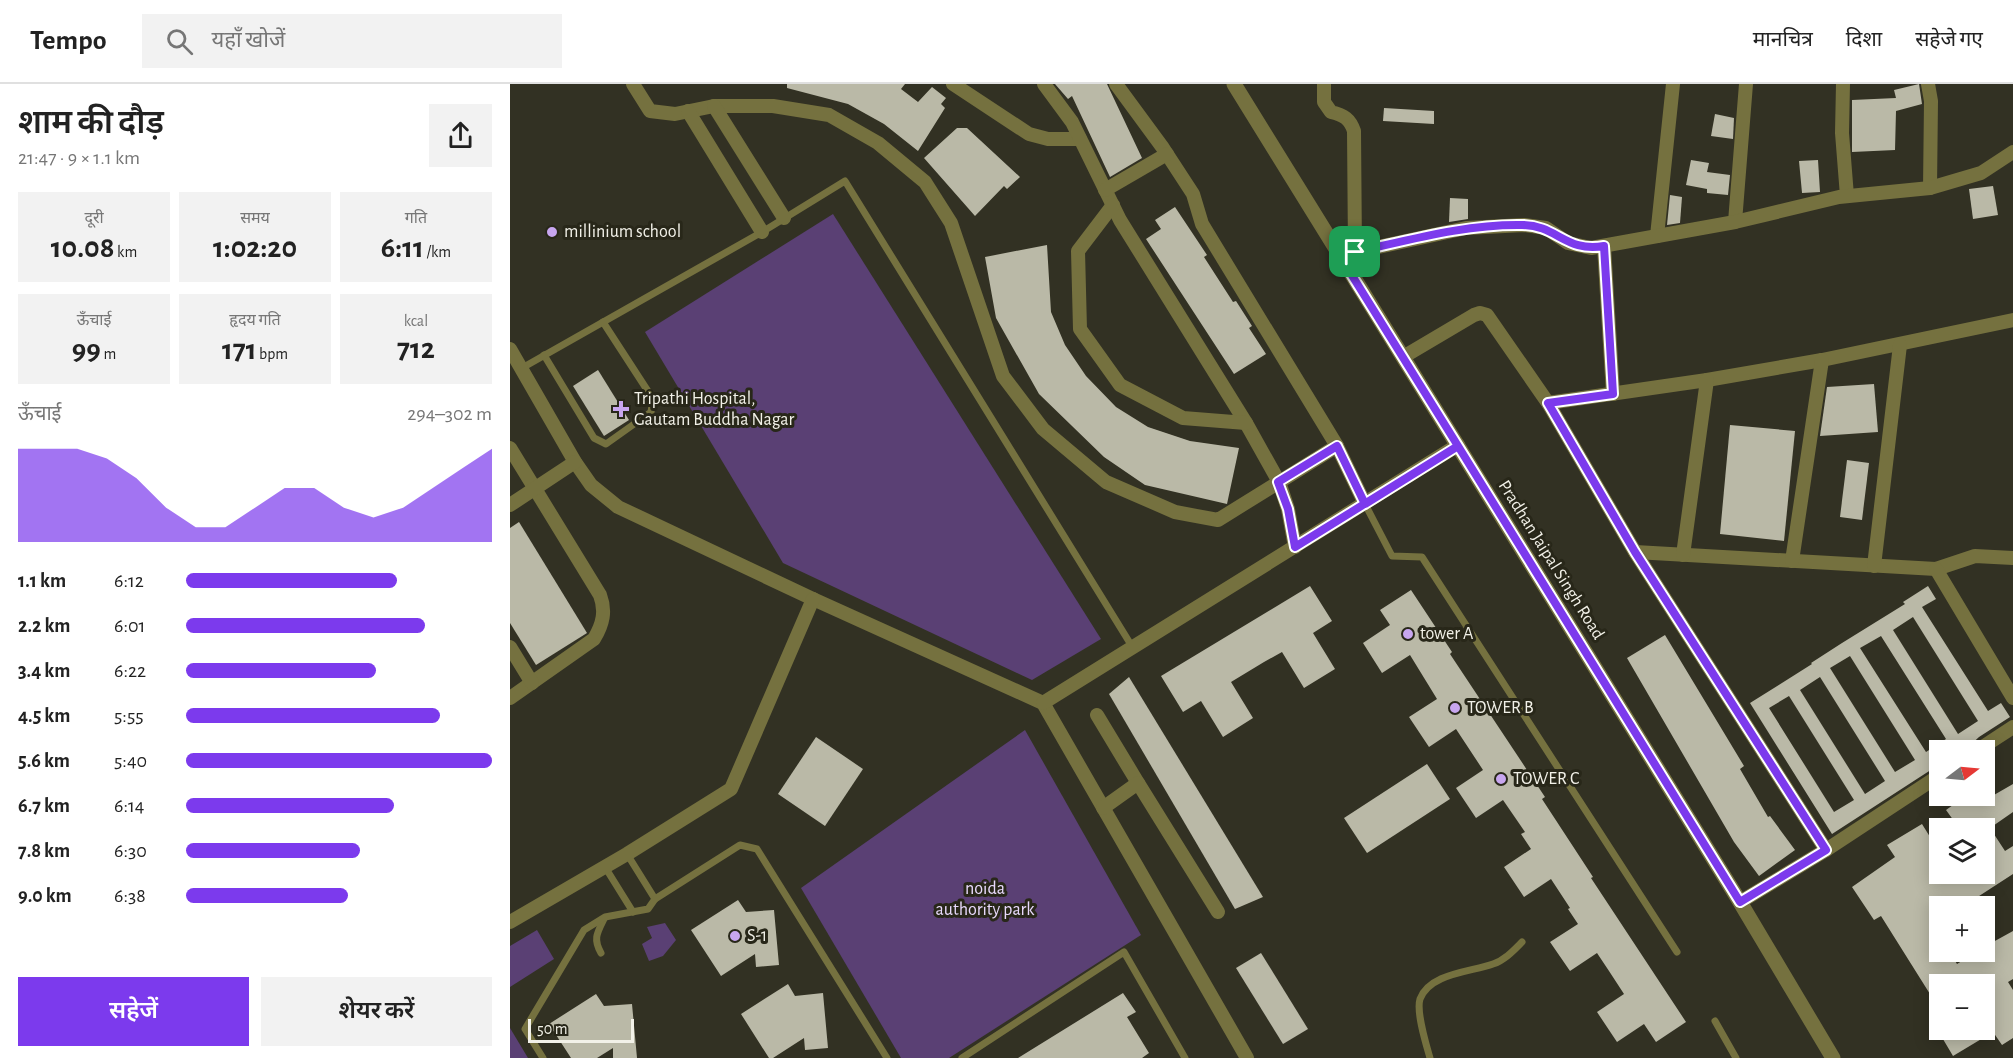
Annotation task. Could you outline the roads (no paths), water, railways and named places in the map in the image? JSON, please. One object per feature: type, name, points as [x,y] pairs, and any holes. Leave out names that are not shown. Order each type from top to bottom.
[{"type":"street","points":[[633,84],[650,111],[675,114],[714,106],[773,105],[830,115],[878,143],[925,182],[951,223],[1003,376],[1044,429],[1106,482],[1175,512],[1218,520],[1337,446]]},
{"type":"street","points":[[953,84],[1029,134],[1048,140],[1080,139]]},
{"type":"street","points":[[1044,84],[1072,122],[1120,220],[1246,423],[1278,482],[1288,509],[1295,547]]},
{"type":"street","points":[[1116,84],[1193,194],[1202,225],[1337,446],[1365,504]]},
{"type":"street","name":"Pradhan Jaipal Singh Road","points":[[1234,84],[1740,902],[1833,1058]]},
{"type":"street","points":[[1324,84],[1324,102],[1331,112],[1351,121],[1354,131],[1355,252]]},
{"type":"street","points":[[1657,236],[1673,84]]},
{"type":"street","points":[[1734,222],[1746,84]]},
{"type":"street","points":[[1843,84],[1842,134],[1847,196]]},
{"type":"street","points":[[1928,84],[1931,101],[1930,188]]},
{"type":"street","points":[[714,106],[784,218]]},
{"type":"street","points":[[688,111],[762,232]]},
{"type":"street","points":[[1338,253],[1355,252],[1466,228],[1524,225],[1545,228],[1568,243],[1591,248],[1734,222],[1847,196],[1930,188],[1981,173],[2013,152]]},
{"type":"street","points":[[1105,190],[1167,154]]},
{"type":"street","points":[[1113,205],[1078,251],[1080,329],[1120,385],[1183,418],[1246,423]]},
{"type":"street","points":[[1604,246],[1613,394]]},
{"type":"street","points":[[1403,357],[1474,315],[1487,315],[1548,403],[1635,552],[1826,850]]},
{"type":"street","points":[[1548,403],[1707,380],[1822,360],[2013,320]]},
{"type":"street","points":[[1874,566],[1900,345]]},
{"type":"street","points":[[510,349],[575,462],[591,485],[618,507],[813,599],[1043,703],[1247,1058]]},
{"type":"street","points":[[1792,561],[1822,360]]},
{"type":"street","points":[[1683,555],[1707,380]]},
{"type":"street","points":[[1043,703],[1458,446]]},
{"type":"street","points":[[510,448],[600,594],[603,604],[600,628],[594,639],[510,698]]},
{"type":"street","points":[[510,505],[575,462]]},
{"type":"street","points":[[1635,552],[1936,569],[1975,556],[2013,558]]},
{"type":"street","points":[[1936,569],[2013,698]]},
{"type":"street","points":[[510,922],[627,854],[731,789],[813,599]]},
{"type":"street","points":[[510,647],[532,683]]},
{"type":"street","points":[[1097,715],[1218,912]]},
{"type":"street","points":[[1994,740],[2013,728]]},
{"type":"street","points":[[1103,808],[1138,783]]},
{"type":"street","points":[[1740,902],[1929,783]]},
{"type":"lane","points":[[522,368],[762,232],[845,181],[1133,648]]},
{"type":"lane","points":[[544,355],[594,438],[606,444],[651,412],[653,399],[603,322]]},
{"type":"lane","points":[[1365,504],[1392,556],[1422,557],[1677,952]]},
{"type":"lane","points":[[543,1058],[525,1029],[584,930],[605,917],[648,909],[655,899],[740,845],[757,849],[887,1058]]},
{"type":"lane","points":[[627,854],[655,899]]},
{"type":"lane","points":[[605,867],[633,912]]},
{"type":"lane","points":[[601,953],[596,944],[597,933],[605,917]]},
{"type":"lane","points":[[1430,1058],[1419,1010],[1420,1000],[1424,993],[1437,982],[1500,961],[1522,942]]},
{"type":"lane","points":[[962,1058],[1124,952],[1185,1058]]},
{"type":"lane","points":[[1715,1021],[1736,1058]]},
{"type":"place","name":"millinium school","points":[[552,232]]},
{"type":"place","name":"Tripathi Hospital, Gautam Buddha Nagar","points":[[621,409]]},
{"type":"place","name":"tower A","points":[[1408,634]]},
{"type":"place","name":"TOWER B","points":[[1455,708]]},
{"type":"place","name":"TOWER C","points":[[1501,779]]},
{"type":"place","name":"S-1","points":[[735,936]]},
{"type":"park label","name":"noida authority park","points":[[985,899]]}]
